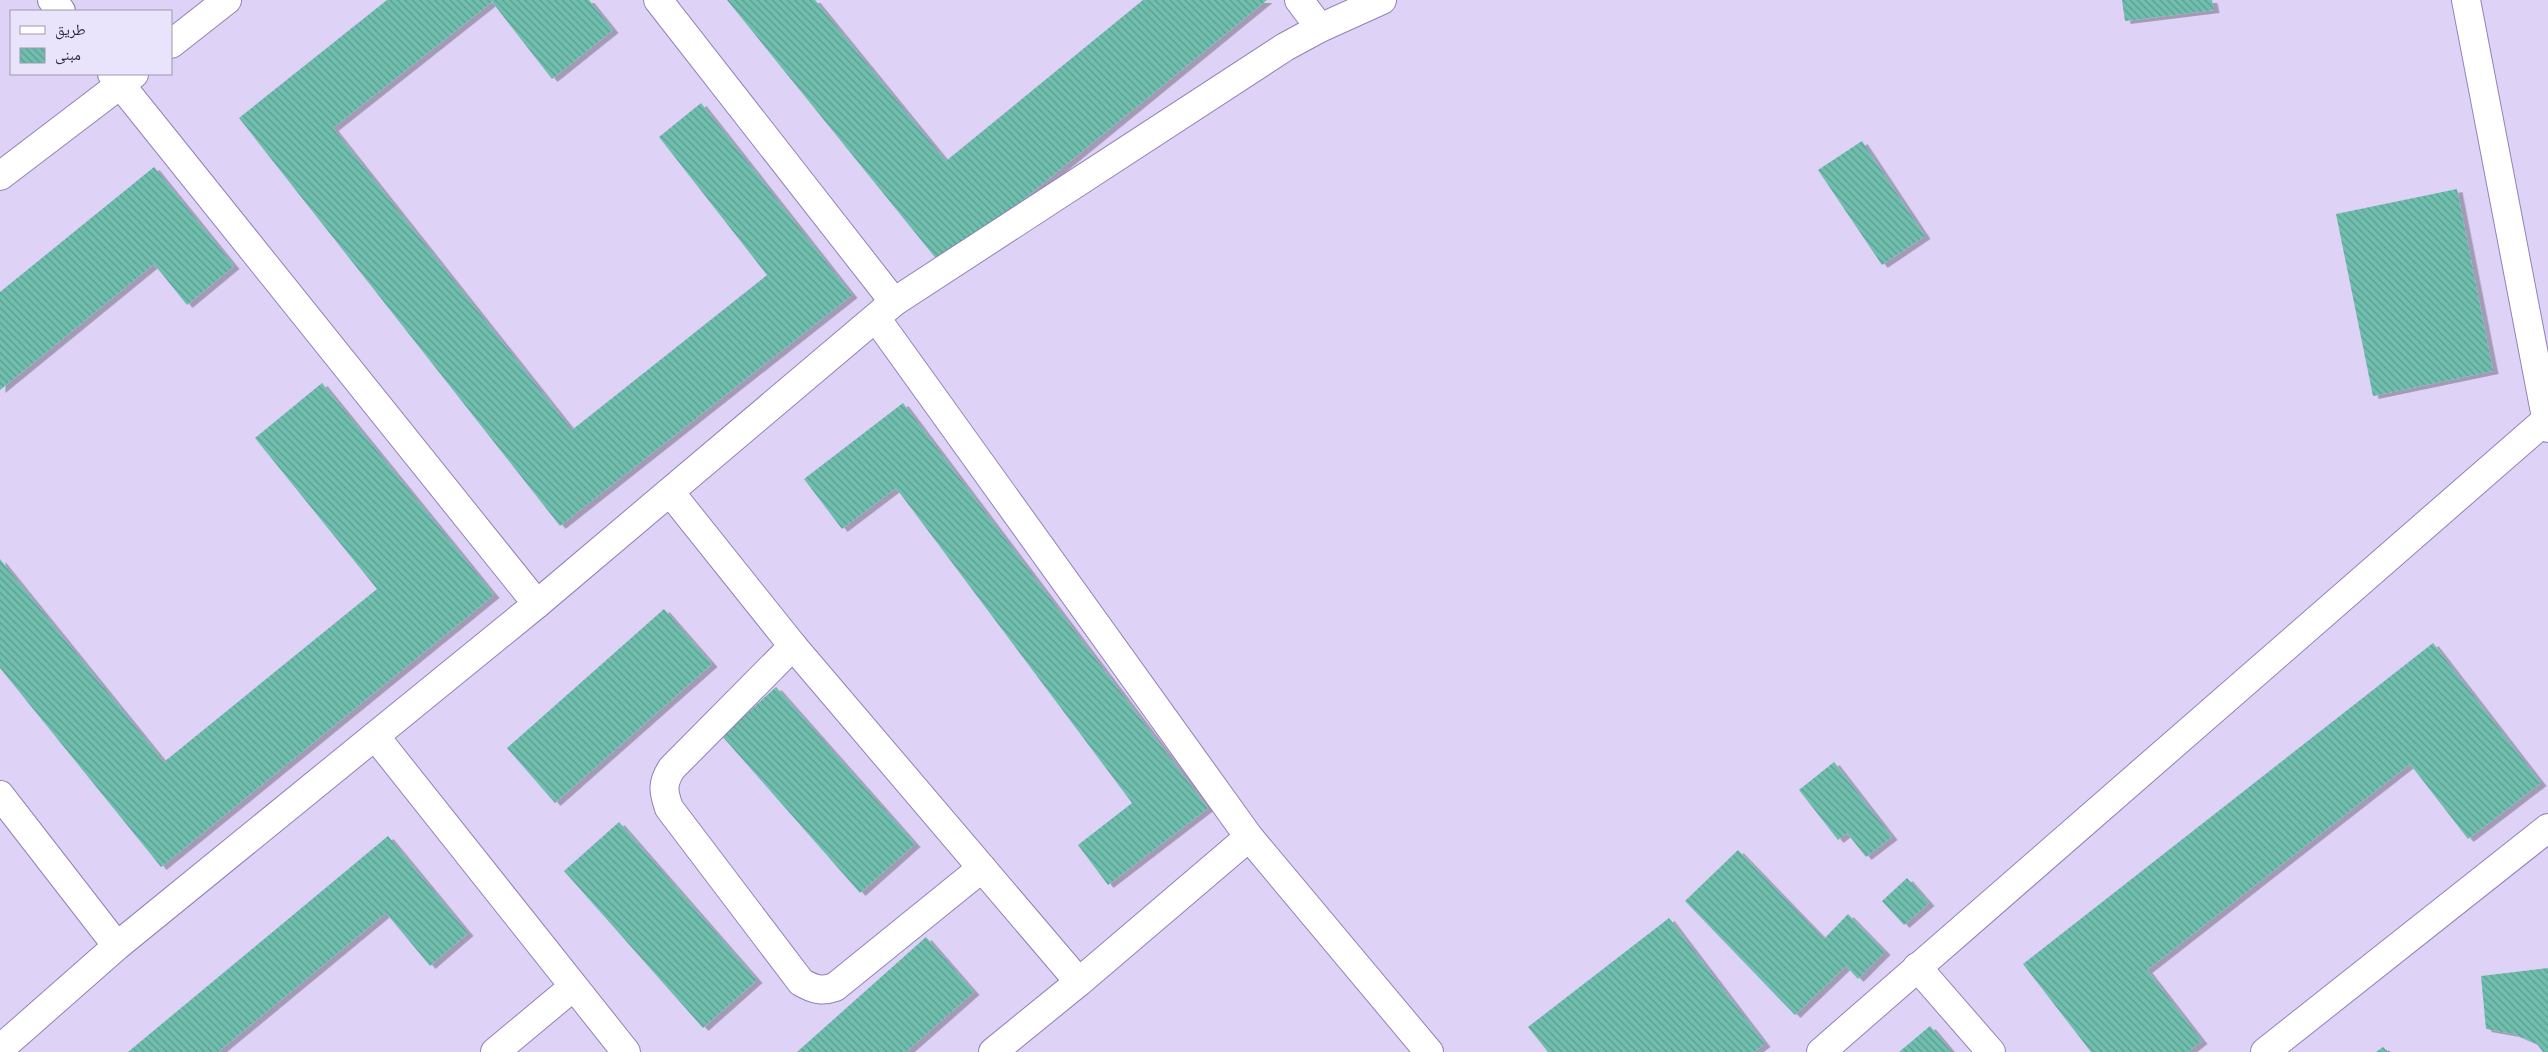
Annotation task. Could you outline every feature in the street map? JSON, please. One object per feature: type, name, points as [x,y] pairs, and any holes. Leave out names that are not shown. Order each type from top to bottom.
[{"type":"street","points":[[52,0],[60,10]]},
{"type":"street","points":[[172,43],[227,0]]},
{"type":"street","points":[[658,0],[885,310],[1249,837],[1429,1052]]},
{"type":"street","points":[[1299,0],[1320,28]]},
{"type":"street","points":[[1314,0],[1320,28]]},
{"type":"street","points":[[0,1049],[117,946],[537,604],[885,310],[1255,66],[1320,28],[1382,0]]},
{"type":"street","points":[[1821,1052],[2547,424],[2466,0]]},
{"type":"street","points":[[0,176],[122,77],[537,604]]},
{"type":"street","points":[[670,492],[793,646],[1079,982]]},
{"type":"street","points":[[793,646],[672,768],[664,781],[663,793],[669,808],[801,982],[813,989],[826,990],[835,987],[982,868]]},
{"type":"street","points":[[375,736],[626,1052]]},
{"type":"street","points":[[0,795],[117,946]]},
{"type":"street","points":[[2265,1052],[2548,828]]},
{"type":"street","points":[[992,1052],[1079,982],[1249,837]]},
{"type":"street","points":[[1917,967],[1991,1052]]},
{"type":"street","points":[[495,1052],[573,987]]},
{"type":"building","points":[[387,0],[589,0],[613,30],[552,79],[492,2],[333,128],[572,430],[767,275],[659,137],[701,103],[852,295],[560,526],[239,118]]},
{"type":"building","points":[[727,0],[815,0],[946,161],[1143,0],[1267,0],[942,266]]},
{"type":"building","points":[[2122,0],[2212,0],[2214,10],[2125,21]]},
{"type":"building","points":[[1862,141],[1925,236],[1882,265],[1818,170]]},
{"type":"building","points":[[154,167],[234,266],[187,305],[154,264],[0,390],[0,292]]},
{"type":"building","points":[[2457,189],[2493,371],[2373,396],[2336,214]]},
{"type":"building","points":[[322,383],[494,595],[161,867],[0,668],[0,559],[164,762],[377,589],[255,438]]},
{"type":"building","points":[[903,403],[1208,808],[1108,885],[1078,845],[1132,803],[896,488],[842,529],[804,479]]},
{"type":"building","points":[[664,609],[712,664],[555,803],[507,748]]},
{"type":"building","points":[[2433,643],[2541,783],[2468,839],[2410,764],[2147,970],[2202,1041],[2188,1052],[2091,1052],[2023,964]]},
{"type":"building","points":[[776,687],[915,844],[860,893],[722,736]]},
{"type":"building","points":[[1834,762],[1892,837],[1866,857],[1847,833],[1838,840],[1799,790]]},
{"type":"building","points":[[619,822],[757,980],[703,1028],[564,871]]},
{"type":"building","points":[[388,836],[468,933],[430,966],[386,913],[218,1052],[128,1052]]},
{"type":"building","points":[[1738,850],[1824,939],[1848,914],[1885,952],[1858,979],[1846,966],[1795,1015],[1685,901]]},
{"type":"building","points":[[1907,878],[1929,903],[1904,925],[1882,901]]},
{"type":"building","points":[[1669,918],[1765,1044],[1754,1052],[1548,1052],[1528,1027]]},
{"type":"building","points":[[926,937],[974,992],[906,1052],[797,1052]]},
{"type":"building","points":[[2548,968],[2548,1052],[2543,1052],[2537,1044],[2514,1034],[2486,1029],[2481,976]]},
{"type":"building","points":[[1930,1026],[1952,1052],[1899,1052]]},
{"type":"building","points":[[2383,1047],[2388,1052],[2376,1052]]}]
